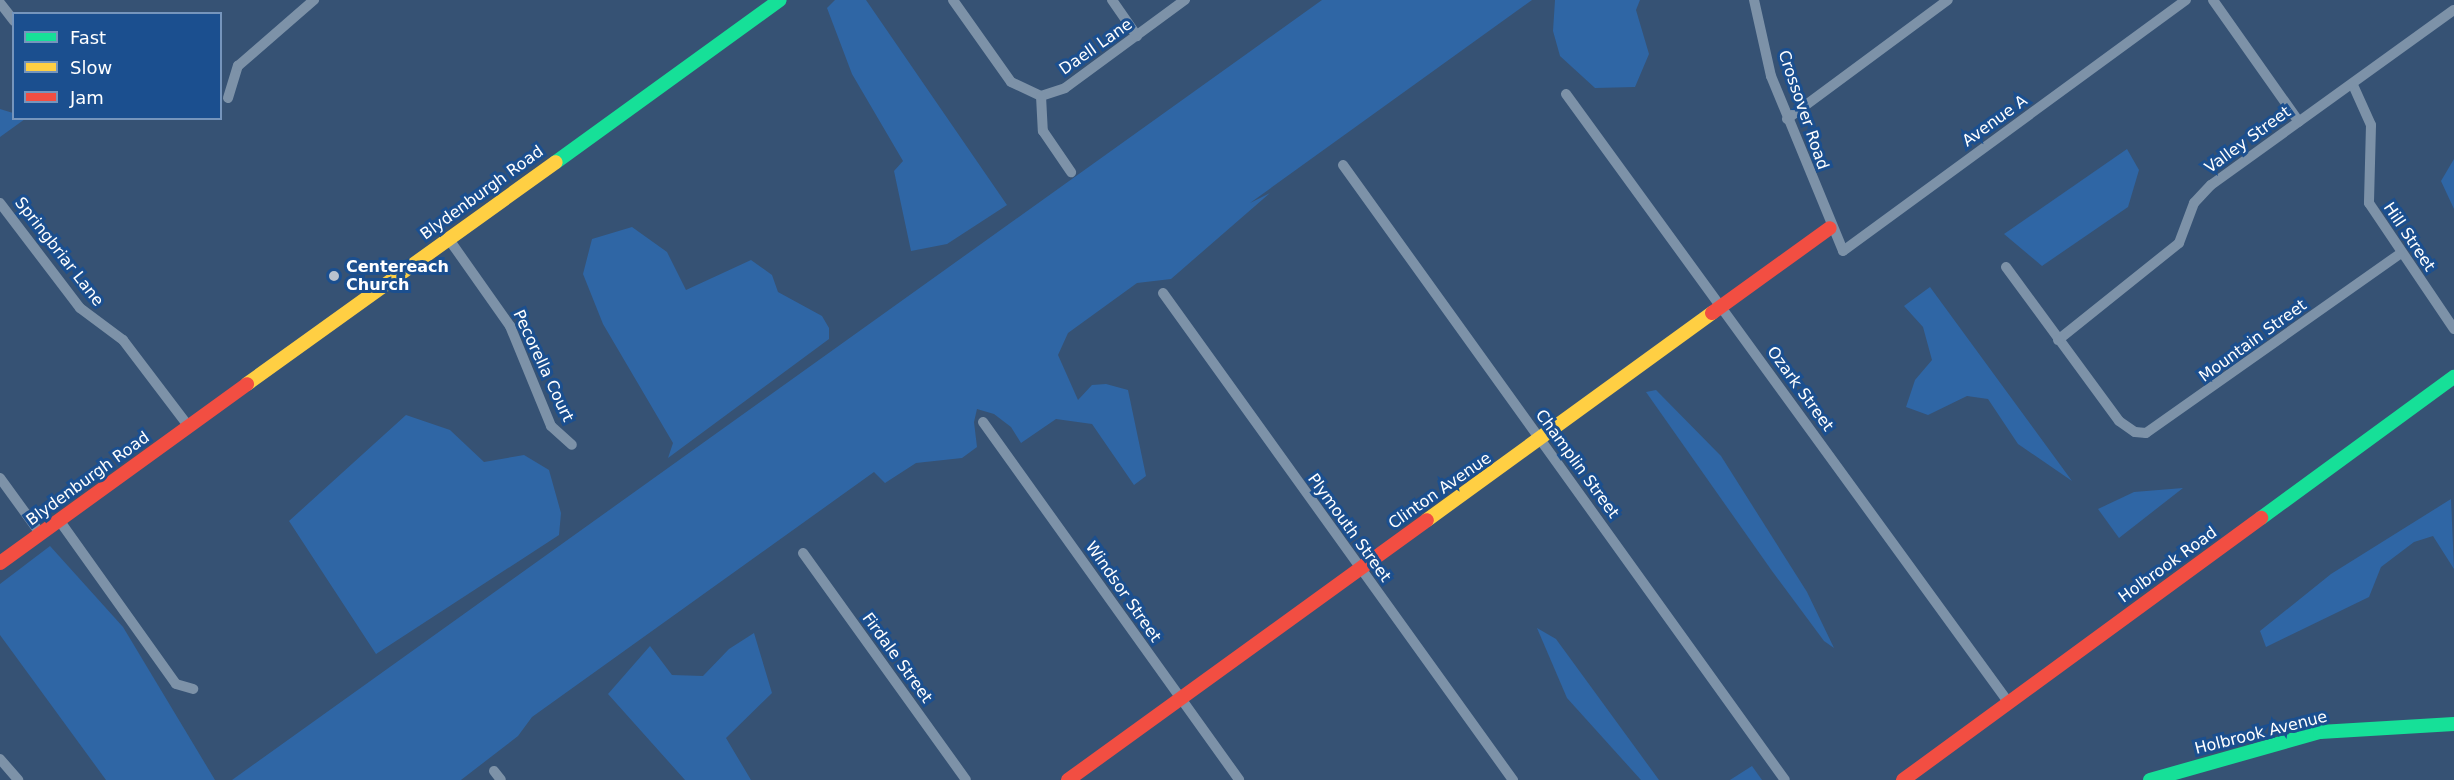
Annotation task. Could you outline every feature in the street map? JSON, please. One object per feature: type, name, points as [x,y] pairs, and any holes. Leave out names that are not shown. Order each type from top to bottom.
[{"type":"street","points":[[228,98],[238,66],[314,0]]},
{"type":"street","name":"Blydenburgh Road","points":[[0,563],[447,238],[780,0]]},
{"type":"street","points":[[953,0],[1011,82],[1041,96],[1043,131],[1071,172]]},
{"type":"street","points":[[1112,0],[1137,36]]},
{"type":"street","name":"Daell Lane","points":[[1041,96],[1065,88],[1185,0]]},
{"type":"street","name":"Crossover Road","points":[[1754,0],[1772,76],[1830,228]]},
{"type":"street","points":[[1787,119],[1948,0]]},
{"type":"street","name":"Avenue A","points":[[1830,228],[1843,252],[2186,0]]},
{"type":"street","points":[[2213,0],[2299,122]]},
{"type":"street","points":[[0,3],[12,18]]},
{"type":"street","name":"Valley Street","points":[[2058,340],[2179,243],[2194,203],[2211,185],[2353,85],[2454,10]]},
{"type":"street","name":"Hill Street","points":[[2353,85],[2371,125],[2369,203],[2400,254],[2454,328]]},
{"type":"street","name":"Ozark Street","points":[[1566,94],[2008,702]]},
{"type":"street","name":"Champlin Street","points":[[1343,165],[1785,780]]},
{"type":"street","name":"Springbriar Lane","points":[[0,203],[80,308],[123,340],[189,427]]},
{"type":"street","name":"Clinton Avenue","points":[[1068,780],[1181,700],[1359,568],[1541,440],[1830,228]]},
{"type":"street","name":"Pecorella Court","points":[[447,238],[510,326],[550,426],[572,445]]},
{"type":"street","name":"Mountain Street","points":[[2058,340],[2119,421],[2135,432],[2157,428],[2400,254]]},
{"type":"street","points":[[2006,267],[2058,340]]},
{"type":"street","name":"Plymouth Street","points":[[1162,293],[1513,780]]},
{"type":"street","name":"Holbrook Road","points":[[1903,780],[2454,377]]},
{"type":"street","name":"Windsor Street","points":[[983,422],[1239,780]]},
{"type":"street","points":[[0,478],[40,533]]},
{"type":"street","points":[[58,520],[176,684],[193,689]]},
{"type":"street","name":"Firdale Street","points":[[803,554],[966,780]]},
{"type":"street","name":"Holbrook Avenue","points":[[2150,780],[2190,774],[2320,732],[2454,724]]},
{"type":"street","points":[[0,759],[18,780]]},
{"type":"shaded area","points":[[835,0],[866,0],[1007,205],[947,244],[911,251],[894,171],[903,161],[852,74],[827,8]]},
{"type":"shaded area","points":[[1322,0],[1532,0],[1250,203],[1270,193],[1171,279],[1137,283],[1068,333],[1058,355],[1078,400],[1092,385],[1106,384],[1128,390],[1146,476],[1134,485],[1092,424],[1056,419],[1021,443],[1011,427],[994,414],[977,409],[974,422],[977,447],[962,458],[916,463],[885,483],[874,472],[532,717],[518,736],[461,780],[232,780]]},
{"type":"shaded area","points":[[1555,0],[1640,0],[1636,10],[1649,54],[1635,87],[1595,88],[1560,56],[1553,31]]},
{"type":"shaded area","points":[[0,109],[12,113],[12,120],[24,120],[0,137]]},
{"type":"shaded area","points":[[2127,149],[2139,170],[2128,207],[2042,266],[2004,234]]},
{"type":"shaded area","points":[[2454,159],[2454,209],[2441,181]]},
{"type":"shaded area","points":[[632,227],[667,252],[686,290],[751,260],[772,275],[778,292],[822,316],[829,328],[829,339],[668,458],[673,443],[603,324],[583,274],[592,239]]},
{"type":"shaded area","points":[[1930,287],[2072,481],[2018,444],[1988,399],[1967,396],[1928,415],[1906,407],[1915,380],[1932,360],[1923,327],[1904,306]]},
{"type":"shaded area","points":[[1656,390],[1721,456],[1807,592],[1834,648],[1824,641],[1772,571],[1646,392]]},
{"type":"shaded area","points":[[406,415],[450,430],[484,462],[524,455],[549,470],[561,513],[559,535],[376,654],[289,521]]},
{"type":"shaded area","points":[[2183,488],[2119,538],[2098,509],[2134,492]]},
{"type":"shaded area","points":[[2451,499],[2454,569],[2433,536],[2414,542],[2381,567],[2369,597],[2266,647],[2260,631],[2331,574]]},
{"type":"shaded area","points":[[50,546],[123,627],[215,780],[106,780],[0,635],[0,584]]},
{"type":"shaded area","points":[[1537,628],[1556,639],[1659,780],[1641,780],[1567,698]]},
{"type":"shaded area","points":[[754,633],[772,693],[726,738],[751,780],[685,780],[608,694],[650,646],[672,675],[703,676],[729,649]]},
{"type":"shaded area","points":[[1752,766],[1762,780],[1730,780]]},
{"type":"traffic: fast","points":[[556,162],[780,0]]},
{"type":"traffic: fast","points":[[2261,518],[2454,377]]},
{"type":"traffic: fast","points":[[2150,780],[2320,732],[2454,724]]},
{"type":"traffic: slow","points":[[247,384],[556,162]]},
{"type":"traffic: slow","points":[[1427,520],[1712,313]]},
{"type":"traffic: jam","points":[[1712,313],[1830,228]]},
{"type":"traffic: jam","points":[[0,563],[247,384]]},
{"type":"traffic: jam","points":[[1903,780],[2261,518]]},
{"type":"traffic: jam","points":[[1068,780],[1427,520]]},
{"type":"place","name":"Centereach Church","points":[[334,276]]}]
